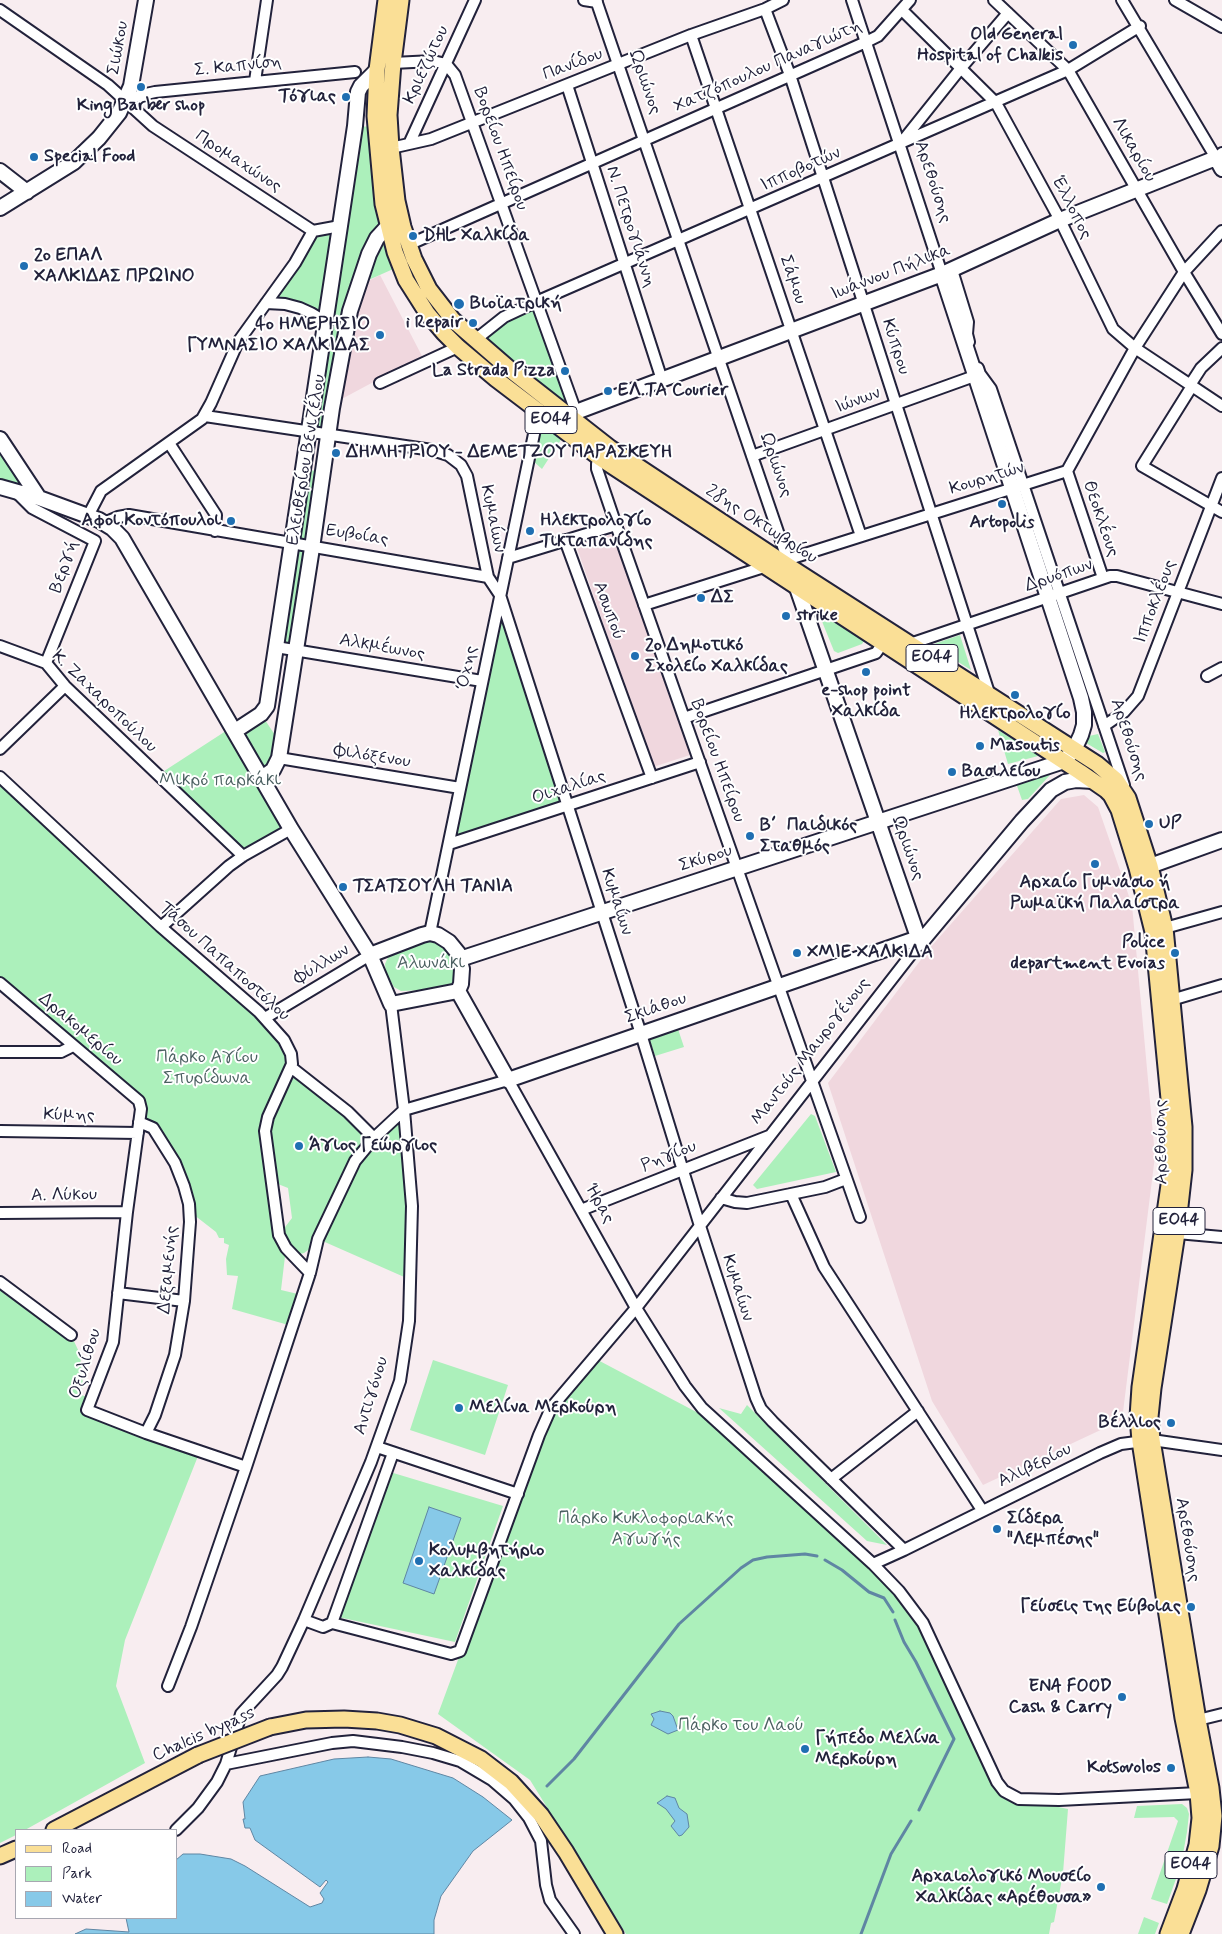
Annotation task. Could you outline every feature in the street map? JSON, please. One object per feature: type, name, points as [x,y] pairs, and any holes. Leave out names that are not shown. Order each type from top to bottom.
[{"type":"main road","name":"ΕΟ44","points":[[386,0],[377,70],[375,127],[383,204],[388,226]]},
{"type":"main road","name":"ΕΟ44","points":[[401,0],[389,115],[397,201],[408,244]]},
{"type":"main road","name":"28ης Οκτωβρίου","points":[[388,226],[395,252],[406,280],[427,313],[458,347],[496,378],[600,458],[882,643],[1069,755],[1112,776],[1128,798]]},
{"type":"main road","name":"28ης Οκτωβρίου","points":[[408,244],[425,281],[438,302],[453,320],[475,340],[573,415],[610,448],[990,696],[1069,755]]},
{"type":"main road","name":"Αρεθούσης","points":[[1069,755],[1093,781],[1106,790],[1115,802],[1137,868],[1153,932],[1166,1002],[1184,1127],[1184,1170],[1177,1233],[1146,1441],[1183,1718],[1210,1789],[1200,1818],[1197,1845],[1185,1889],[1168,1934]]},
{"type":"main road","name":"Αρεθούσης","points":[[1128,798],[1150,866],[1165,928],[1166,1002],[1172,1130],[1172,1164],[1140,1388],[1138,1417],[1146,1441],[1214,1816],[1211,1846],[1198,1890],[1181,1934]]},
{"type":"main road","name":"Chalcis bypass","points":[[56,1829],[198,1754],[270,1727],[306,1720],[344,1719],[377,1721],[400,1725],[436,1736],[481,1759],[511,1782],[541,1815],[616,1934]]},
{"type":"main road","points":[[0,1856],[15,1849]]},
{"type":"street","name":"Σιώκου","points":[[0,208],[80,157],[107,129],[125,101],[132,80],[146,0]]},
{"type":"street","points":[[255,81],[267,0]]},
{"type":"street","name":"Κριεζώτου","points":[[409,144],[475,0]]},
{"type":"street","points":[[584,0],[597,1]]},
{"type":"street","name":"Πανίδου","points":[[391,148],[431,139],[783,0]]},
{"type":"street","name":"Αρεθούσης","points":[[852,0],[900,145],[947,272],[977,375],[1054,596],[1104,726],[1128,798]]},
{"type":"street","name":"Χατζόπουλου Παναγιώτη","points":[[408,244],[866,42],[878,36],[910,0]]},
{"type":"street","name":"Λικαρίου","points":[[994,0],[1068,70],[1184,272],[1222,334]]},
{"type":"street","points":[[1122,0],[1140,26],[1220,160]]},
{"type":"street","points":[[1175,0],[1222,27]]},
{"type":"street","name":"Ωριώνος","points":[[597,1],[752,456],[786,563],[797,588],[919,940]]},
{"type":"street","name":"Κύπρου","points":[[764,9],[790,76],[990,696]]},
{"type":"street","name":"Προμαχώνος","points":[[0,10],[108,85],[153,126],[314,231]]},
{"type":"street","name":"Έλλοπος","points":[[902,10],[996,102],[1060,220],[1114,329],[1135,348],[1222,406]]},
{"type":"street","points":[[900,145],[961,68],[1008,13]]},
{"type":"street","name":"Ιπποβοτών","points":[[475,340],[504,317],[536,302],[751,210],[1068,70],[1140,26]]},
{"type":"street","name":"Σάμου","points":[[691,36],[861,536]]},
{"type":"street","points":[[393,63],[433,61],[446,64]]},
{"type":"street","name":"Βορείου Ηπείρου","points":[[446,64],[456,75],[502,203],[573,415]]},
{"type":"street","points":[[235,731],[262,714],[266,709],[326,322],[355,126],[358,92],[361,86],[377,70]]},
{"type":"street","name":"Σ. Καπνίση","points":[[125,101],[155,92],[355,72]]},
{"type":"street","name":"Ν. Πετρογιάννη","points":[[566,85],[662,380]]},
{"type":"street","name":"Ιωάννου Πήλικα","points":[[573,415],[947,272],[1060,220],[1220,160]]},
{"type":"street","points":[[0,170],[27,192]]},
{"type":"street","points":[[88,516],[100,490],[169,444],[205,416],[230,356],[238,342],[302,253],[314,231],[340,226]]},
{"type":"street","name":"Ελευθερίου Βενιζέλου","points":[[279,758],[328,435],[350,311],[355,292],[374,244],[388,226]]},
{"type":"street","points":[[1067,471],[1135,348],[1184,272],[1222,231]]},
{"type":"street","points":[[266,303],[285,304],[300,308],[326,322]]},
{"type":"street","points":[[380,383],[458,347]]},
{"type":"street","points":[[1222,348],[1201,368],[1142,466],[1222,512]]},
{"type":"street","name":"Ιώνων","points":[[752,456],[977,375]]},
{"type":"street","name":"Όχης","points":[[430,933],[539,410]]},
{"type":"street","name":"Κυμαίων","points":[[205,416],[440,451],[457,460],[467,476],[488,577],[500,595],[642,1034],[700,1226],[756,1398],[761,1409],[904,1550]]},
{"type":"street","points":[[169,444],[216,515],[215,531]]},
{"type":"street","points":[[1,446],[39,498]]},
{"type":"street","name":"Βορείου Ηπείρου","points":[[600,458],[597,468],[616,525],[860,1217]]},
{"type":"street","name":"Κουρητών","points":[[644,605],[766,566],[786,563],[861,536],[1067,471]]},
{"type":"street","name":"Θεοκλέους","points":[[1067,471],[1103,578]]},
{"type":"street","name":"Ιπποκλέους","points":[[1104,726],[1124,712],[1138,696],[1222,478]]},
{"type":"street","points":[[0,487],[39,498],[104,523],[112,528],[126,545],[291,829],[370,955],[391,1004],[458,991],[462,976],[460,959],[449,942],[438,935],[430,933],[422,935],[370,955]]},
{"type":"street","name":"Βεργή","points":[[14,490],[32,508],[95,541],[46,663]]},
{"type":"street","name":"Ευβοίας","points":[[104,523],[129,515],[488,577]]},
{"type":"street","points":[[508,558],[616,525]]},
{"type":"street","name":"Ασωπού","points":[[565,540],[652,778]]},
{"type":"street","name":"Δρυόπων","points":[[910,644],[1103,578],[1117,576],[1222,604]]},
{"type":"street","name":"Αρεθούσης","points":[[1054,596],[1084,712],[1082,732],[1069,755]]},
{"type":"street","points":[[684,718],[876,653],[882,643]]},
{"type":"street","name":"Κ. Ζαχαροπούλου","points":[[0,646],[46,663],[65,686],[243,856]]},
{"type":"street","name":"Αλκμέωνος","points":[[276,647],[482,681]]},
{"type":"street","points":[[1207,676],[1222,668]]},
{"type":"street","points":[[0,749],[65,686]]},
{"type":"street","name":"Σκύρου","points":[[460,959],[878,822],[1069,755]]},
{"type":"street","points":[[262,778],[273,770],[279,758]]},
{"type":"street","name":"Φιλόξενου","points":[[279,758],[460,788]]},
{"type":"street","name":"Οιχαλίας","points":[[449,844],[700,762]]},
{"type":"street","name":"Τάσου Παπαποστόλου","points":[[0,777],[161,927],[265,1018],[276,1029],[288,1046],[293,1060],[292,1068]]},
{"type":"street","name":"Μαντούς Μαυρογένους","points":[[332,1622],[448,1654],[457,1653],[462,1648],[539,1435],[551,1408],[636,1308],[919,940],[1048,793],[1065,782],[1076,780],[1093,781]]},
{"type":"street","points":[[161,927],[216,877],[243,856],[291,829]]},
{"type":"street","points":[[1150,866],[1222,840]]},
{"type":"street","points":[[1165,928],[1222,912]]},
{"type":"street","name":"Σκιάθου","points":[[404,1110],[508,1080],[779,986],[919,940]]},
{"type":"street","name":"Φύλλων","points":[[265,1018],[370,955]]},
{"type":"street","name":"Δρακομερίου","points":[[0,983],[139,1101]]},
{"type":"street","points":[[1166,1002],[1222,986]]},
{"type":"street","name":"Ήρας","points":[[458,991],[636,1308],[685,1386],[702,1408],[873,1564],[899,1591],[923,1623],[997,1782],[1004,1791],[1019,1799],[1059,1800],[1210,1789]]},
{"type":"street","name":"Αντιγόνου","points":[[177,1829],[186,1822],[208,1796],[226,1764],[241,1714],[277,1675],[304,1620],[377,1447],[400,1381],[409,1321],[412,1206],[404,1110],[391,1004]]},
{"type":"street","points":[[0,1052],[61,1052],[73,1046]]},
{"type":"street","points":[[310,1273],[286,1248],[279,1235],[266,1131],[273,1107],[292,1068],[348,1112],[374,1138]]},
{"type":"street","name":"Οξυλίθου","points":[[139,1101],[141,1109],[127,1212],[113,1342],[87,1410],[146,1433],[246,1467]]},
{"type":"street","points":[[168,1686],[191,1628],[246,1467],[310,1273],[318,1239],[354,1161],[374,1138],[404,1110]]},
{"type":"street","name":"Δεξαμενής","points":[[139,1122],[153,1128],[164,1145],[181,1179],[189,1204],[190,1222],[184,1301],[175,1355],[158,1406],[146,1433]]},
{"type":"street","name":"Κύμης","points":[[0,1131],[138,1133]]},
{"type":"street","name":"Ρηγίου","points":[[581,1210],[770,1135]]},
{"type":"street","points":[[721,1198],[747,1203],[825,1187],[846,1179]]},
{"type":"street","points":[[791,1194],[824,1267],[982,1510]]},
{"type":"street","name":"Α. Λύκου","points":[[0,1213],[127,1212]]},
{"type":"street","points":[[1177,1233],[1222,1237]]},
{"type":"street","points":[[0,1282],[72,1336]]},
{"type":"street","points":[[118,1293],[184,1301]]},
{"type":"street","points":[[831,1479],[918,1411]]},
{"type":"street","name":"Αλιβερίου","points":[[873,1564],[1100,1452],[1121,1444],[1146,1441],[1222,1450]]},
{"type":"street","points":[[377,1447],[518,1494]]},
{"type":"street","points":[[304,1620],[323,1627],[332,1622],[393,1452]]},
{"type":"street","points":[[1198,1720],[1222,1714]]},
{"type":"street","points":[[226,1764],[332,1743],[353,1742],[402,1746],[460,1761],[492,1780],[514,1800],[529,1818],[540,1841],[550,1900],[574,1934]]},
{"type":"shaded area","name":"4ο ΗΜΕΡΗΣΙΟ ΓΥΜΝΑΣΙΟ ΧΑΛΚΙΔΑΣ","points":[[380,275],[422,356],[338,401],[351,318],[364,283]]},
{"type":"shaded area","name":"2ο Δημοτικό Σχολείο Χαλκίδας","points":[[613,534],[690,755],[653,767],[576,545]]},
{"type":"shaded area","points":[[1084,795],[1098,807],[1132,905],[1155,1156],[1122,1420],[983,1485],[932,1401],[828,1083],[929,949],[1061,799]]},
{"type":"green space","points":[[355,126],[375,127],[414,259],[475,340],[536,302],[576,412],[550,402],[539,410],[474,361],[400,266],[358,283],[328,435],[309,432],[326,323],[266,303],[314,231],[340,226]]},
{"type":"green space","points":[[539,410],[566,432],[542,469],[533,461]]},
{"type":"green space","points":[[0,439],[32,487],[0,487]]},
{"type":"green space","points":[[303,469],[323,472],[296,650],[276,647]]},
{"type":"green space","points":[[500,595],[568,805],[449,844]]},
{"type":"green space","points":[[826,616],[864,641],[862,644],[838,653],[834,651],[821,619]]},
{"type":"green space","points":[[960,635],[971,670],[931,645]]},
{"type":"green space","name":"Μικρό παρκάκι","points":[[261,714],[281,744],[262,778],[291,829],[243,856],[158,775],[232,727]]},
{"type":"green space","points":[[998,730],[1037,754],[1038,756],[1008,764]]},
{"type":"green space","points":[[1098,734],[1105,752],[1103,753],[1086,743],[1089,736]]},
{"type":"green space","points":[[1049,772],[1050,775],[1028,799],[1022,800],[1016,783]]},
{"type":"green space","name":"Πάρκο Αγίου Σπυρίδωνα","points":[[0,777],[265,1018],[292,1064],[373,1138],[404,1110],[411,1280],[318,1239],[304,1253],[295,1255],[286,1248],[281,1290],[302,1295],[292,1326],[232,1309],[238,1276],[227,1275],[226,1259],[229,1245],[224,1243],[224,1238],[219,1238],[216,1232],[189,1211],[187,1197],[153,1129],[139,1122],[141,1109],[0,983]],"holes":[[[273,1182],[288,1188],[292,1218],[279,1235]]]},
{"type":"green space","name":"Αλωνάκι","points":[[432,938],[453,949],[458,983],[446,989],[401,991],[394,987],[386,973],[385,964],[390,953]]},
{"type":"green space","points":[[678,1029],[684,1047],[655,1056],[649,1038]]},
{"type":"green space","points":[[811,1114],[815,1116],[836,1172],[757,1189],[753,1185]]},
{"type":"green space","points":[[0,1282],[71,1335],[80,1354],[83,1385],[79,1394],[92,1399],[87,1410],[200,1451],[125,1640],[116,1686],[145,1763],[27,1829],[15,1829],[15,1836],[0,1843]]},
{"type":"green space","name":"Πάρκο του Λαού","points":[[594,1358],[721,1425],[873,1564],[923,1623],[997,1782],[1019,1799],[1068,1809],[1063,1873],[1054,1922],[1051,1923],[1049,1934],[626,1934],[530,1780],[438,1714],[551,1408]]},
{"type":"green space","name":"Μελίνα Μερκούρη","points":[[433,1360],[508,1385],[485,1455],[410,1430]]},
{"type":"green space","points":[[747,1405],[887,1545],[867,1541],[719,1408],[741,1414]]},
{"type":"green space","name":"Κολυμβητήριο Χαλκίδας","points":[[390,1472],[503,1506],[455,1642],[333,1616]]},
{"type":"green space","points":[[1182,1804],[1187,1808],[1189,1814],[1187,1832],[1181,1865],[1167,1904],[1151,1899],[1178,1821],[1174,1817],[1134,1818],[1137,1806]]},
{"type":"green space","points":[[1144,1917],[1159,1923],[1155,1934],[1138,1934]]},
{"type":"water","points":[[429,1507],[461,1518],[434,1594],[403,1583]]},
{"type":"water","points":[[660,1711],[670,1713],[673,1716],[678,1730],[668,1734],[651,1725],[654,1719],[651,1714]]},
{"type":"water","points":[[368,1757],[391,1759],[453,1778],[483,1797],[512,1820],[473,1851],[441,1896],[434,1920],[434,1934],[75,1934],[86,1929],[129,1932],[126,1919],[178,1919],[178,1858],[183,1854],[200,1854],[231,1859],[310,1907],[322,1903],[324,1899],[320,1893],[328,1882],[326,1880],[320,1887],[255,1840],[250,1828],[245,1828],[243,1802],[260,1776],[334,1759]]},
{"type":"water","points":[[667,1796],[675,1798],[679,1808],[687,1814],[689,1827],[682,1835],[679,1836],[671,1826],[675,1821],[666,1809],[657,1803]]},
{"type":"waterway","points":[[547,1786],[574,1759],[679,1624],[741,1568],[753,1560],[767,1557],[805,1554],[817,1556]]},
{"type":"waterway","points":[[825,1560],[842,1570],[869,1592],[884,1598],[893,1612]]},
{"type":"waterway","points":[[895,1620],[904,1642],[916,1662],[954,1739],[919,1810]]},
{"type":"waterway","points":[[861,1934],[891,1854],[911,1821]]},
{"type":"place","name":"Old General Hospital of Chalkis","points":[[1073,45]]},
{"type":"place","name":"King Barber shop","points":[[141,87]]},
{"type":"place","name":"Τόγιας","points":[[346,97]]},
{"type":"place","name":"Special Food","points":[[34,157]]},
{"type":"place","name":"DHL Χαλκίδα","points":[[413,236]]},
{"type":"place","name":"2ο ΕΠΑΛ ΧΑΛΚΙΔΑΣ ΠΡΩΙΝΟ","points":[[24,266]]},
{"type":"place","name":"Βιοϊατρική","points":[[459,304]]},
{"type":"place","name":"i Repair","points":[[473,323]]},
{"type":"place","name":"4ο ΗΜΕΡΗΣΙΟ ΓΥΜΝΑΣΙΟ ΧΑΛΚΙΔΑΣ","points":[[380,335]]},
{"type":"place","name":"La Strada Pizza","points":[[565,371]]},
{"type":"place","name":"ΕΛ.ΤΑ Courier","points":[[608,391]]},
{"type":"place","name":"ΔΗΜΗΤΡΙΟΥ - ΔΕΜΕΤΖΟΥ ΠΑΡΑΣΚΕΥΗ","points":[[336,453]]},
{"type":"place","name":"Artopolis","points":[[1002,504]]},
{"type":"place","name":"Αφοι Κοντόπουλοι","points":[[231,521]]},
{"type":"place","name":"Ηλεκτρολογίο Τικταπανίδης","points":[[530,531]]},
{"type":"place","name":"ΔΣ","points":[[701,598]]},
{"type":"place","name":"strike","points":[[786,616]]},
{"type":"place","name":"2ο Δημοτικό Σχολείο Χαλκίδας","points":[[635,656]]},
{"type":"place","name":"e-shop point Χαλκίδα","points":[[866,672]]},
{"type":"place","name":"Ηλεκτρολογίο","points":[[1015,695]]},
{"type":"place","name":"Masoutis","points":[[980,746]]},
{"type":"place","name":"Βασιλείου","points":[[952,772]]},
{"type":"place","name":"UP","points":[[1149,824]]},
{"type":"place","name":"Β΄ Παιδικός Σταθμός","points":[[750,836]]},
{"type":"place","name":"Αρχαίο Γυμνάσιο ή Ρωμαϊκή Παλαίστρα","points":[[1095,864]]},
{"type":"place","name":"ΤΣΑΤΣΟΥΛΗ ΤΑΝΙΑ","points":[[343,887]]},
{"type":"place","name":"ΧΜΙΕ ΧΑΛΚΙΔΑ","points":[[797,953]]},
{"type":"place","name":"Police department Evoias","points":[[1175,953]]},
{"type":"place","name":"Άγιος Γεώργιος","points":[[299,1146]]},
{"type":"place","name":"Μελίνα Μερκούρη","points":[[459,1408]]},
{"type":"place","name":"Βέλλιος","points":[[1171,1423]]},
{"type":"place","name":"Σίδερα \"Λεμπέσης\"","points":[[997,1529]]},
{"type":"place","name":"Κολυμβητήριο Χαλκίδας","points":[[419,1561]]},
{"type":"place","name":"Γεύσεις της Εύβοιας","points":[[1191,1607]]},
{"type":"place","name":"ENA FOOD Cash & Carry","points":[[1122,1697]]},
{"type":"place","name":"Γήπεδο Μελίνα Μερκούρη","points":[[805,1749]]},
{"type":"place","name":"Kotsovolos","points":[[1171,1768]]},
{"type":"place","name":"Αρχαιολογικό Μουσείο Χαλκίδας «Αρέθουσα»","points":[[1101,1887]]},
{"type":"park label","name":"Πάρκο Κυκλοφοριακής Αγωγής","points":[[646,1529]]}]
